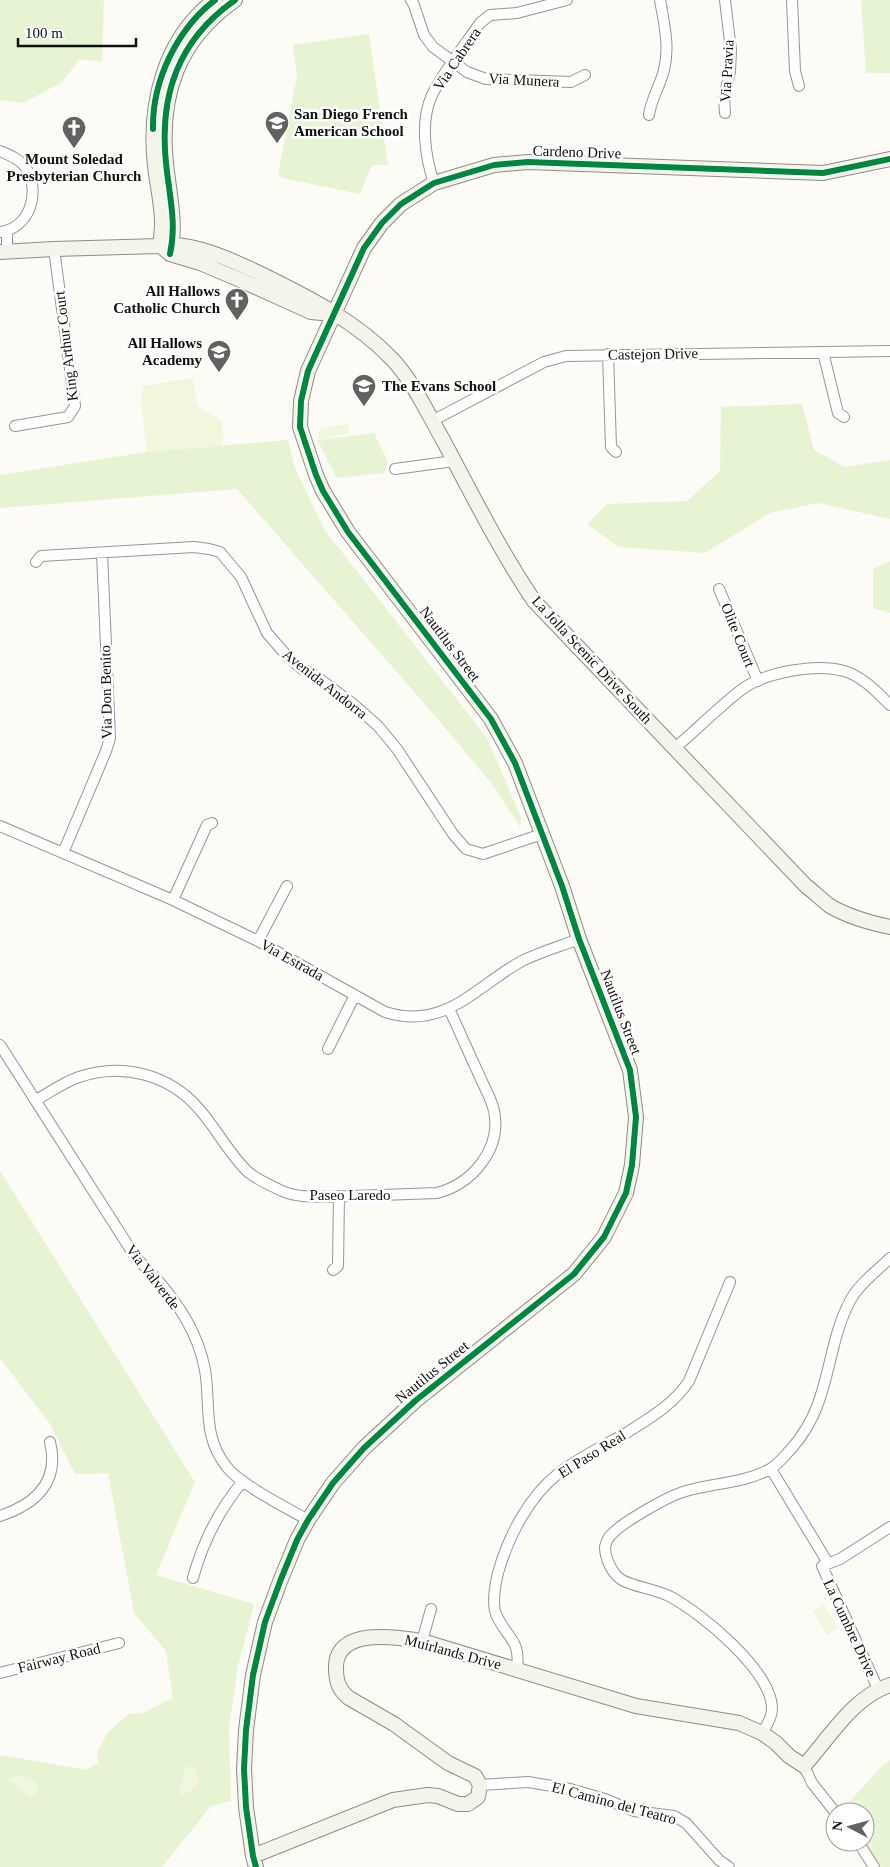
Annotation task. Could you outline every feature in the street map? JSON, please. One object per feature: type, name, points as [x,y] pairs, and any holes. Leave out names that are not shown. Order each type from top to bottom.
[{"type":"street","points":[[168,248],[162,222],[154,165],[153,120],[159,88],[179,39],[204,8],[215,0]]},
{"type":"street","points":[[168,248],[174,226],[166,162],[165,121],[171,89],[189,44],[212,16],[235,0]]},
{"type":"street","name":"Via Munera","points":[[411,0],[424,35],[433,47],[467,72],[486,79],[571,82],[585,75]]},
{"type":"street","name":"Via Cabrera","points":[[434,183],[430,172],[426,145],[426,114],[432,95],[480,23],[490,15],[517,13],[567,0]]},
{"type":"street","points":[[649,115],[651,102],[664,71],[667,56],[667,43],[660,0]]},
{"type":"street","name":"Via Pravia","points":[[725,0],[731,50],[730,72],[724,98],[725,113]]},
{"type":"street","points":[[792,0],[795,71],[799,86]]},
{"type":"street","points":[[0,150],[18,159],[26,167],[32,184],[32,203],[28,213],[19,224],[3,231],[4,252]]},
{"type":"street","name":"Cardeno Drive","points":[[334,314],[364,248],[382,223],[401,204],[434,183],[494,165],[528,162],[824,173],[890,159]]},
{"type":"street","name":"La Jolla Scenic Drive South","points":[[4,252],[54,249],[168,248],[311,312],[334,314],[349,323],[380,347],[412,383],[511,567],[534,601],[806,886],[829,905],[839,910],[890,927]]},
{"type":"street","name":"King Arthur Court","points":[[15,426],[68,417],[75,406],[54,249]]},
{"type":"street","name":"Nautilus Street","points":[[254,1862],[246,1808],[244,1769],[246,1730],[253,1675],[265,1622],[308,1520],[333,1483],[364,1448],[415,1401],[574,1274],[604,1237],[626,1192],[632,1165],[636,1117],[630,1070],[579,939],[562,886],[515,764],[492,719],[348,532],[323,491],[316,475],[300,427],[301,401],[308,372],[334,314]]},
{"type":"street","name":"Castejon Drive","points":[[432,421],[544,362],[566,356],[890,351]]},
{"type":"street","points":[[823,352],[838,413],[844,417]]},
{"type":"street","points":[[608,354],[611,447],[616,452]]},
{"type":"street","points":[[394,469],[454,461]]},
{"type":"street","name":"Avenida Andorra","points":[[36,562],[41,556],[194,547],[220,552],[241,577],[267,633],[287,656],[302,669],[313,674],[352,702],[378,726],[397,748],[453,834],[466,849],[483,854],[542,834]]},
{"type":"street","name":"Via Don Benito","points":[[63,853],[110,738],[102,553]]},
{"type":"street","name":"Olite Court","points":[[719,589],[758,681]]},
{"type":"street","points":[[675,748],[742,689],[766,677],[810,668],[843,671],[853,675],[872,688],[890,705]]},
{"type":"street","points":[[173,900],[207,826],[212,823]]},
{"type":"street","name":"Via Estrada","points":[[0,826],[173,900],[258,941],[393,1014],[414,1016],[438,1014],[476,993],[523,960],[579,939]]},
{"type":"street","points":[[258,941],[288,886]]},
{"type":"street","points":[[328,1048],[355,995]]},
{"type":"street","name":"Paseo Laredo","points":[[36,1100],[78,1077],[108,1071],[140,1072],[172,1085],[184,1093],[199,1109],[246,1170],[285,1192],[311,1197],[437,1193],[448,1190],[464,1181],[476,1170],[486,1157],[495,1133],[494,1109],[450,1009]]},
{"type":"street","name":"Via Valverde","points":[[0,1046],[136,1258],[158,1279],[172,1296],[180,1310],[202,1355],[208,1426],[212,1440],[225,1465],[243,1481],[308,1520]]},
{"type":"street","points":[[333,1270],[338,1266],[339,1196]]},
{"type":"street","points":[[762,1733],[772,1710],[769,1694],[759,1675],[744,1654],[696,1612],[672,1597],[621,1579],[608,1564],[605,1549],[606,1542],[612,1534],[648,1509],[685,1491],[740,1480],[771,1469],[803,1435],[817,1410],[839,1329],[850,1300],[857,1289],[890,1258]]},
{"type":"street","name":"El Paso Real","points":[[517,1669],[518,1658],[513,1640],[503,1628],[495,1612],[495,1599],[497,1574],[519,1522],[538,1493],[559,1474],[658,1413],[682,1390],[689,1381],[730,1282]]},
{"type":"street","points":[[0,1516],[16,1511],[38,1495],[44,1488],[50,1477],[53,1465],[50,1442]]},
{"type":"street","name":"La Cumbre Drive","points":[[771,1469],[828,1563],[822,1566],[884,1687]]},
{"type":"street","points":[[193,1578],[212,1526],[225,1503],[243,1481]]},
{"type":"street","points":[[828,1563],[840,1559],[889,1528]]},
{"type":"street","points":[[422,1641],[431,1609]]},
{"type":"street","name":"Muirlands Drive","points":[[480,1785],[475,1776],[448,1762],[394,1724],[342,1692],[336,1680],[336,1660],[342,1649],[356,1639],[390,1637],[422,1641],[636,1706],[739,1723],[762,1733],[804,1766]]},
{"type":"street","name":"Fairway Road","points":[[0,1673],[119,1643]]},
{"type":"street","points":[[827,1802],[812,1783],[804,1766],[856,1704],[884,1687]]},
{"type":"street","name":"El Camino del Teatro","points":[[480,1785],[528,1782],[570,1788],[634,1811],[674,1816],[686,1823],[719,1860],[729,1867]]},
{"type":"street","points":[[254,1862],[393,1800],[428,1795],[438,1796],[458,1804],[468,1804],[478,1797],[480,1785]]},
{"type":"street","points":[[864,1852],[874,1867]]},
{"type":"green space","points":[[0,0],[104,0],[102,62],[80,59],[62,82],[24,103],[0,100]]},
{"type":"green space","points":[[861,0],[890,0],[890,73],[866,73]]},
{"type":"green space","points":[[369,34],[388,165],[372,165],[360,194],[282,178],[278,174],[297,76],[293,45]]},
{"type":"green space","points":[[193,378],[197,406],[222,421],[223,446],[147,452],[141,400],[143,386]]},
{"type":"green space","points":[[802,404],[814,450],[845,467],[890,460],[890,519],[818,503],[770,513],[705,553],[619,547],[587,524],[607,504],[687,501],[720,471],[721,407]]},
{"type":"green space","points":[[348,424],[350,434],[319,439],[319,429]]},
{"type":"green space","points":[[374,433],[388,462],[384,473],[337,478],[317,440]]},
{"type":"green space","points":[[288,440],[295,468],[324,529],[487,738],[521,817],[520,827],[492,784],[237,489],[0,508],[0,475],[147,452]]},
{"type":"green space","points":[[890,561],[890,613],[873,608],[873,569]]},
{"type":"green space","points":[[0,1171],[195,1482],[156,1575],[254,1604],[238,1667],[229,1726],[231,1801],[211,1806],[162,1867],[0,1867],[0,1755],[87,1770],[99,1762],[97,1752],[108,1732],[129,1714],[143,1713],[173,1698],[166,1651],[134,1613],[108,1473],[75,1474],[50,1424],[0,1358]]},
{"type":"green space","points":[[824,1604],[838,1628],[827,1635],[813,1611]]},
{"type":"green space","points":[[890,1760],[890,1867],[881,1867],[871,1852],[875,1852],[875,1802],[849,1802],[882,1766]]},
{"type":"green space","points":[[186,1766],[193,1768],[199,1778],[194,1788],[181,1796],[178,1791]]},
{"type":"green space","points":[[19,1776],[33,1780],[36,1783],[37,1794],[30,1797],[8,1781],[11,1777]]},
{"type":"cycle path","points":[[153,129],[157,93],[169,57],[189,26],[215,0]]},
{"type":"cycle path","points":[[170,254],[173,220],[165,138],[166,114],[170,92],[186,51],[215,16],[235,0]]},
{"type":"cycle path","points":[[256,1867],[246,1807],[244,1769],[246,1730],[253,1675],[265,1622],[297,1540],[333,1483],[364,1448],[415,1401],[574,1274],[604,1237],[626,1193],[632,1165],[636,1117],[630,1070],[579,939],[562,886],[515,763],[491,719],[348,532],[323,491],[300,427],[301,401],[308,371],[364,248],[382,223],[401,204],[434,183],[494,165],[528,162],[823,173],[890,159]]},
{"type":"place","name":"San Diego French American School","points":[[277,144]]},
{"type":"place","name":"Mount Soledad Presbyterian Church","points":[[74,149]]},
{"type":"place","name":"All Hallows Catholic Church","points":[[237,321]]},
{"type":"place","name":"All Hallows Academy","points":[[219,373]]},
{"type":"place","name":"The Evans School","points":[[364,407]]}]
